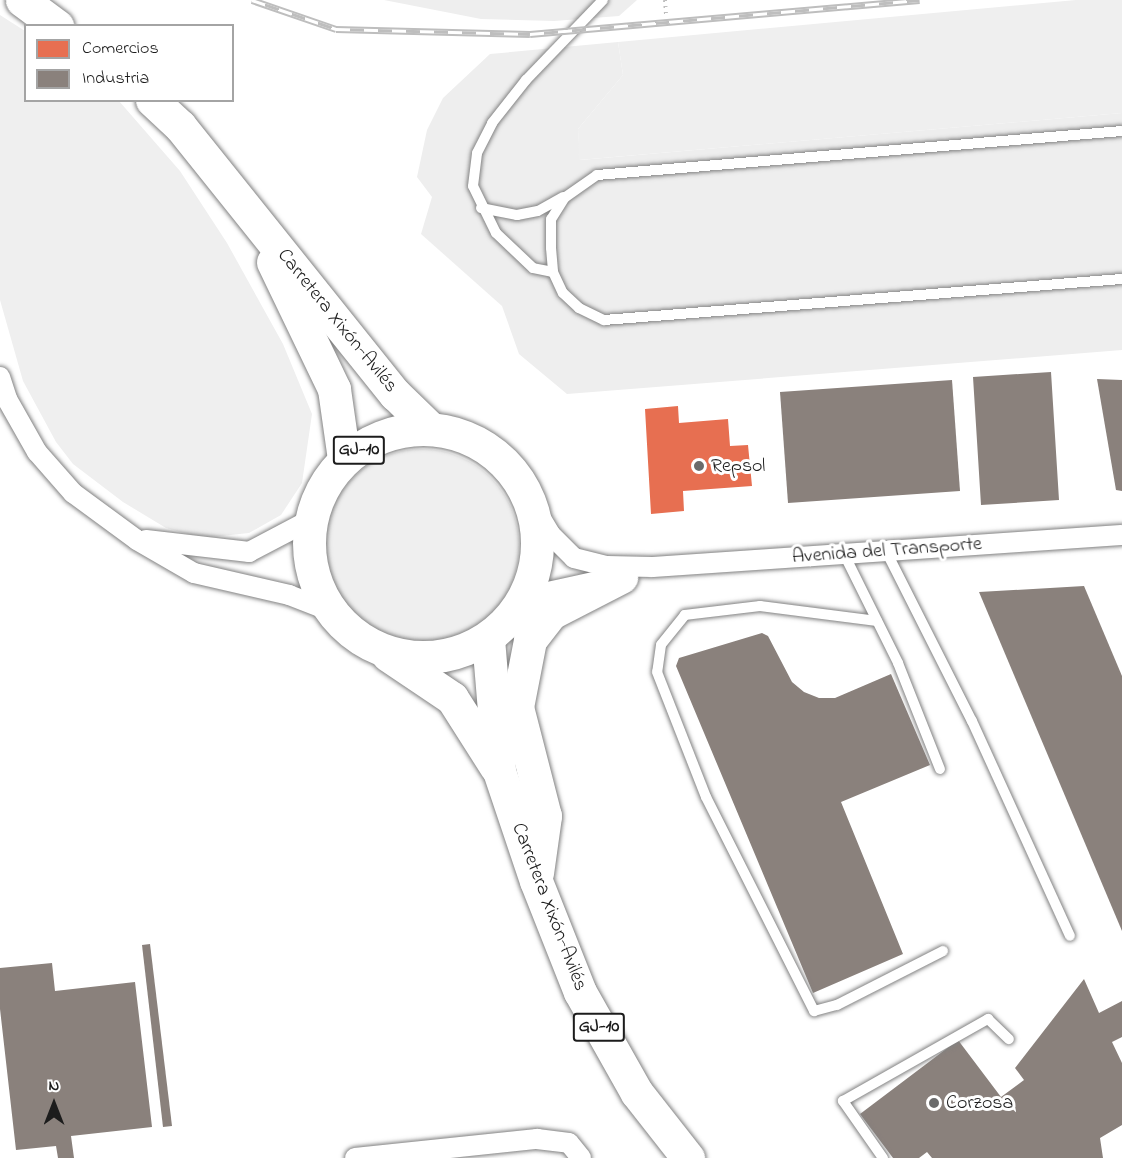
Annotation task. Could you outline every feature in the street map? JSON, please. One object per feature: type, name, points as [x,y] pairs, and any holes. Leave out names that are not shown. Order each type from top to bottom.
[{"type":"highway","points":[[22,0],[54,24]]},
{"type":"highway","name":"Carretera Xixón-Avilés","points":[[154,102],[180,126],[395,394],[431,429]]},
{"type":"highway","name":"Carretera Xixón-Avilés","points":[[248,210],[334,389],[344,459]]},
{"type":"highway","name":"GJ-10","points":[[431,429],[467,437],[509,467],[531,502],[537,542],[536,570],[525,597],[488,639],[437,658],[385,653],[328,610],[309,561],[310,520],[321,488],[344,459],[377,438],[431,429]]},
{"type":"highway","points":[[536,881],[545,816],[517,707],[530,640],[551,613],[621,577]]},
{"type":"highway","name":"Carretera Xixón-Avilés","points":[[488,639],[499,771],[536,881],[580,992],[637,1093],[688,1158]]},
{"type":"highway","name":"Carretera Xixón-Avilés","points":[[385,653],[452,698],[499,771]]},
{"type":"street","points":[[0,377],[7,399],[37,452],[73,493],[137,540],[194,573],[290,595],[328,610]]},
{"type":"street","points":[[531,502],[550,534],[573,558],[608,566],[652,567]]},
{"type":"street","points":[[137,540],[249,552],[310,520]]},
{"type":"street","name":"Avenida del Transporte","points":[[652,567],[1122,535]]},
{"type":"street","points":[[525,597],[621,577],[652,567]]},
{"type":"street","points":[[356,1158],[537,1139],[569,1143],[581,1158]]},
{"type":"lane","points":[[553,272],[533,268],[496,233],[481,208],[473,186],[477,153],[492,123],[526,80],[603,0]]},
{"type":"lane","points":[[481,208],[517,215],[538,211],[597,176],[1122,131]]},
{"type":"lane","points":[[565,196],[551,219],[553,272],[571,301],[604,320],[1122,279]]},
{"type":"lane","points":[[886,551],[972,721],[1070,936]]},
{"type":"lane","points":[[844,554],[877,621],[940,769]]},
{"type":"lane","points":[[877,621],[760,606],[685,615],[661,645],[657,672],[706,796],[814,1011],[837,1005],[943,951]]},
{"type":"lane","points":[[883,1158],[843,1101],[988,1019],[1009,1039]]},
{"type":"path","points":[[665,0],[666,15]]},
{"type":"shaded area","points":[[384,0],[637,0],[619,16],[554,21],[481,19]]},
{"type":"shaded area","points":[[1076,0],[1122,0],[1122,113],[579,160],[578,129],[623,75],[618,42]]},
{"type":"shaded area","points":[[0,15],[24,30],[24,102],[120,102],[180,171],[227,243],[283,344],[312,414],[302,483],[281,515],[249,533],[203,538],[166,528],[123,502],[73,464],[56,442],[23,381],[0,300]]},
{"type":"shaded area","points":[[618,42],[623,75],[578,129],[580,160],[1122,113],[1122,350],[567,394],[519,354],[502,306],[421,234],[432,197],[417,177],[427,130],[443,98],[490,54]]},
{"type":"shaded area","points":[[422,449],[450,453],[468,461],[483,471],[497,485],[515,518],[519,546],[515,574],[507,592],[497,607],[483,621],[450,639],[422,643],[394,639],[376,631],[361,621],[347,607],[329,574],[325,546],[329,518],[337,500],[347,485],[361,471],[394,453]]},
{"type":"building: Comercios","name":"Repsol","points":[[678,406],[679,423],[728,419],[730,446],[748,445],[752,486],[683,491],[684,511],[651,514],[645,409]]},
{"type":"building: Industria","points":[[1051,372],[1059,500],[981,505],[973,377]]},
{"type":"building: Industria","points":[[1097,379],[1122,380],[1122,491],[1116,490]]},
{"type":"building: Industria","points":[[952,380],[960,491],[788,503],[780,392]]},
{"type":"building: Industria","points":[[1084,586],[1122,676],[1122,931],[979,592]]},
{"type":"building: Industria","points":[[762,633],[768,636],[792,682],[804,692],[819,698],[835,698],[891,674],[930,765],[841,802],[903,954],[813,993],[676,666],[679,658]]},
{"type":"building: Industria","points":[[150,944],[172,1126],[163,1127],[142,945]]},
{"type":"building: Industria","points":[[52,963],[55,991],[135,982],[152,1127],[71,1136],[74,1158],[58,1158],[56,1146],[16,1150],[0,1009],[0,968]]},
{"type":"building: Industria","points":[[1084,979],[1099,1013],[1122,1001],[1122,1037],[1112,1042],[1122,1063],[1122,1125],[1100,1138],[1103,1158],[932,1158],[927,1152],[919,1158],[893,1158],[860,1114],[958,1040],[1001,1097],[1024,1080],[1015,1068]]},
{"type":"railway","points":[[252,0],[336,29],[530,34],[920,0]]},
{"type":"place","name":"Repsol","points":[[699,466]]},
{"type":"place","name":"Corzosa","points":[[934,1103]]}]
